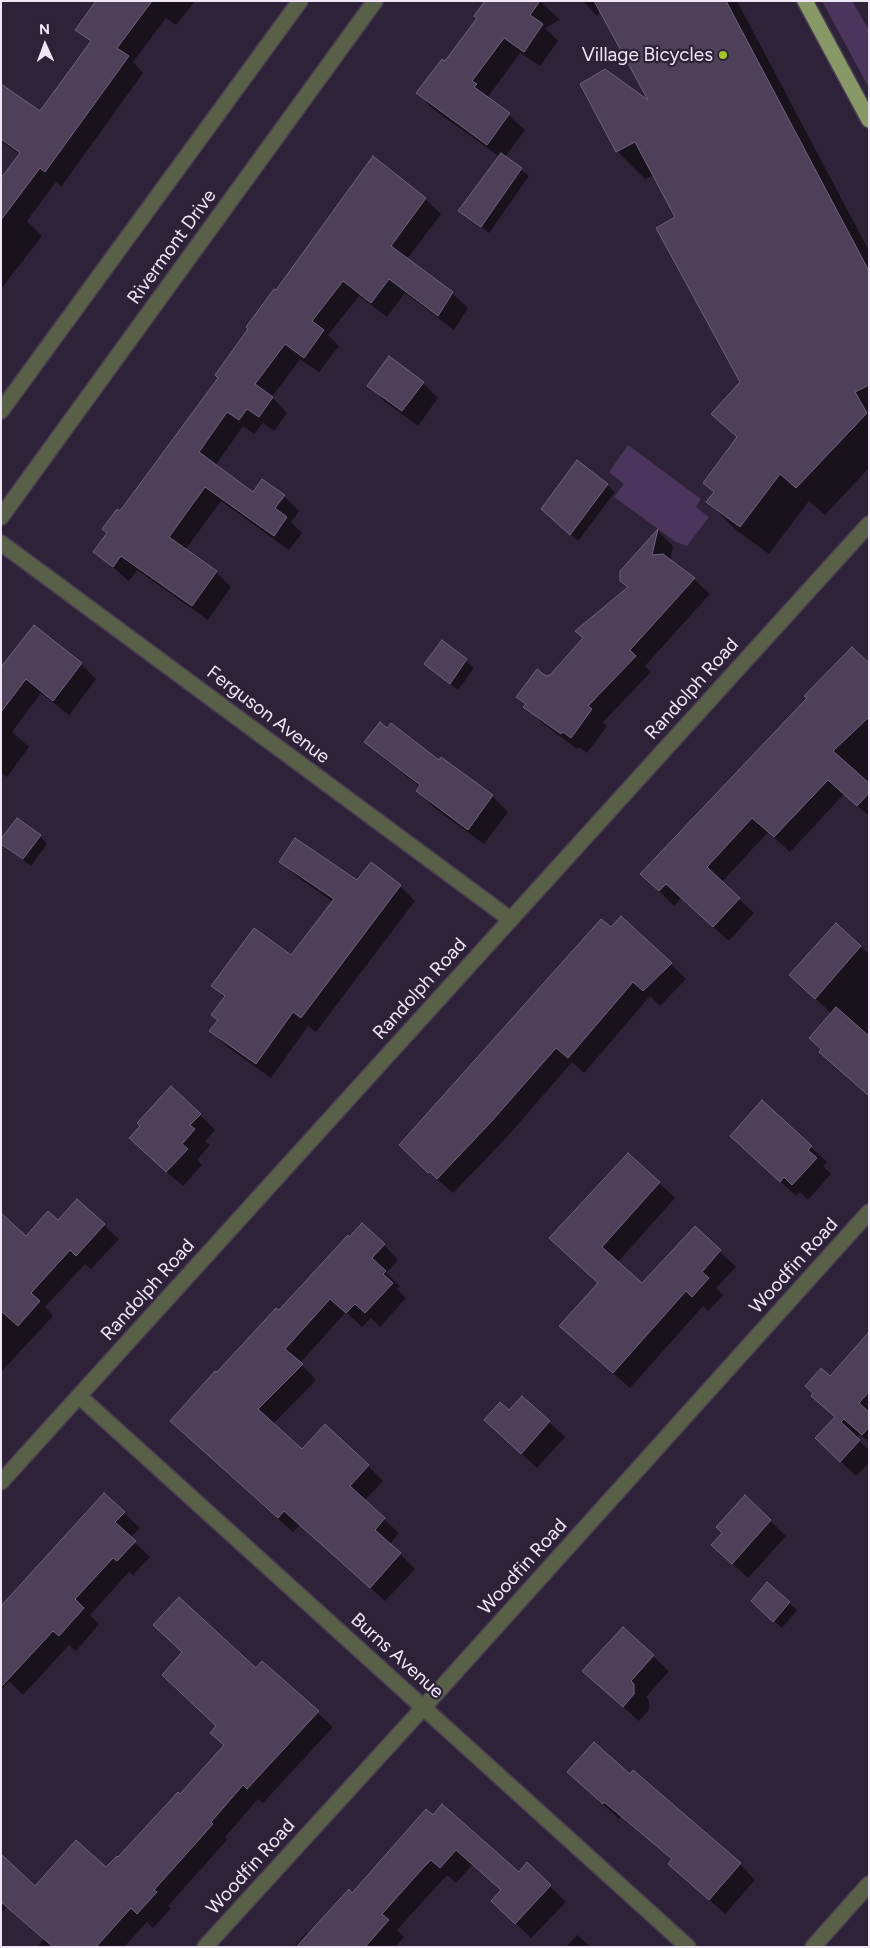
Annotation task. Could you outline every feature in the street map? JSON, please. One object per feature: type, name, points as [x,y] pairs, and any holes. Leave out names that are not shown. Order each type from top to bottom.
[{"type":"main road","points":[[805,1],[869,120]]},
{"type":"street","points":[[1,411],[300,1]]},
{"type":"street","name":"Rivermont Drive","points":[[1,517],[375,1]]},
{"type":"street","name":"Randolph Road","points":[[1,1482],[869,524]]},
{"type":"street","name":"Ferguson Avenue","points":[[1,543],[510,919]]},
{"type":"street","name":"Woodfin Road","points":[[205,1947],[424,1707],[869,1212]]},
{"type":"street","name":"Burns Avenue","points":[[79,1396],[688,1947]]},
{"type":"street","points":[[813,1947],[869,1884]]},
{"type":"shaded area","points":[[822,1],[852,1],[869,30],[869,88]]},
{"type":"shaded area","points":[[628,445],[701,499],[696,507],[709,517],[687,546],[676,542],[614,497],[624,484],[609,472]]},
{"type":"building","points":[[96,1],[152,1],[117,48],[129,56],[45,172],[40,168],[1,220],[1,178],[20,153],[1,139],[1,84],[40,111],[91,41],[75,30]]},
{"type":"building","points":[[485,1],[540,1],[530,15],[543,24],[524,52],[504,38],[472,81],[477,84],[474,87],[510,113],[487,145],[416,93],[442,59],[445,61],[477,18],[474,16]]},
{"type":"building","points":[[594,1],[726,1],[869,271],[869,385],[855,392],[867,413],[796,488],[780,474],[740,527],[706,502],[714,492],[703,483],[737,437],[711,414],[740,382],[656,228],[675,217],[635,142],[616,152],[580,84],[605,69],[648,100]]},
{"type":"building","points":[[501,153],[522,168],[481,227],[458,211]]},
{"type":"building","points":[[373,156],[426,198],[391,246],[453,292],[438,316],[389,279],[371,303],[343,281],[312,321],[324,330],[304,358],[285,344],[255,384],[273,397],[259,417],[247,409],[239,420],[227,412],[199,452],[253,492],[262,479],[285,495],[275,508],[287,517],[274,536],[205,487],[169,537],[217,571],[192,606],[121,556],[113,567],[93,552],[107,533],[102,529],[117,509],[120,511],[218,378],[215,375],[248,329],[246,327],[274,289],[276,290]]},
{"type":"building","points":[[389,356],[424,382],[402,411],[367,386]]},
{"type":"building","points":[[577,460],[608,484],[570,535],[541,509]]},
{"type":"building","points":[[658,529],[652,555],[663,554],[695,578],[630,650],[636,656],[588,706],[592,709],[571,738],[563,732],[561,734],[523,707],[526,704],[516,697],[537,669],[546,676],[550,675],[583,638],[575,631],[628,587],[620,581],[620,571]]},
{"type":"building","points":[[34,625],[82,663],[53,701],[26,679],[1,712],[1,667]]},
{"type":"building","points":[[442,640],[467,659],[450,684],[424,664]]},
{"type":"building","points":[[852,647],[869,663],[869,717],[833,751],[869,783],[869,793],[857,806],[828,780],[774,837],[752,818],[707,867],[740,898],[713,927],[666,884],[659,891],[640,874],[807,698],[804,696]]},
{"type":"building","points":[[380,722],[387,728],[391,723],[439,760],[441,757],[493,795],[468,830],[416,791],[420,785],[364,742]]},
{"type":"building","points":[[17,818],[41,835],[23,859],[1,844],[1,839]]},
{"type":"building","points":[[295,838],[357,880],[371,862],[401,885],[301,1018],[293,1012],[256,1064],[209,1031],[218,1020],[211,1015],[225,996],[211,986],[254,928],[291,955],[334,899],[279,862]]},
{"type":"building","points":[[621,916],[672,963],[643,991],[633,982],[568,1058],[556,1048],[491,1122],[437,1179],[430,1172],[428,1173],[399,1145],[601,919],[611,927]]},
{"type":"building","points":[[836,923],[861,946],[815,999],[789,975]]},
{"type":"building","points":[[836,1007],[869,1036],[869,1096],[819,1052],[821,1049],[809,1038]]},
{"type":"building","points":[[171,1086],[201,1114],[190,1125],[195,1129],[182,1144],[188,1149],[166,1172],[129,1138],[140,1126],[137,1123]]},
{"type":"building","points":[[762,1100],[812,1146],[808,1150],[817,1158],[792,1185],[784,1177],[780,1182],[730,1136]]},
{"type":"building","points":[[628,1153],[660,1182],[602,1247],[642,1283],[695,1226],[721,1250],[702,1272],[709,1278],[692,1297],[686,1291],[613,1373],[559,1326],[598,1283],[549,1238]]},
{"type":"building","points":[[77,1199],[105,1224],[76,1256],[70,1250],[31,1293],[40,1301],[18,1326],[1,1311],[1,1213],[26,1236],[48,1211],[58,1220]]},
{"type":"building","points":[[362,1223],[385,1244],[372,1258],[386,1271],[383,1274],[393,1283],[365,1313],[355,1304],[346,1313],[330,1299],[285,1349],[303,1364],[258,1409],[302,1449],[325,1424],[369,1465],[350,1486],[385,1518],[375,1530],[401,1553],[370,1588],[284,1511],[278,1518],[170,1421],[276,1308],[279,1310],[348,1235],[349,1237]]},
{"type":"building","points":[[869,1332],[869,1392],[859,1403],[869,1412],[869,1427],[862,1435],[844,1419],[841,1422],[860,1440],[840,1462],[815,1438],[835,1417],[811,1396],[813,1393],[805,1386],[821,1368],[830,1376]]},
{"type":"building","points":[[522,1396],[550,1421],[521,1454],[484,1420],[500,1402],[509,1410]]},
{"type":"building","points":[[104,1493],[125,1512],[115,1522],[136,1541],[117,1561],[113,1558],[75,1599],[84,1608],[59,1636],[53,1631],[1,1687],[1,1606]]},
{"type":"building","points":[[745,1495],[771,1520],[732,1564],[711,1545],[722,1533],[716,1527]]},
{"type":"building","points":[[767,1582],[790,1602],[773,1622],[751,1601]]},
{"type":"building","points":[[179,1597],[256,1668],[262,1661],[319,1711],[247,1789],[243,1785],[211,1822],[213,1824],[154,1890],[157,1892],[137,1914],[131,1908],[96,1947],[53,1947],[1,1902],[1,1854],[35,1886],[76,1840],[106,1867],[118,1857],[178,1792],[180,1794],[224,1745],[210,1733],[216,1726],[162,1675],[182,1652],[153,1625]]},
{"type":"building","points":[[623,1627],[654,1655],[631,1681],[634,1684],[634,1694],[623,1707],[582,1671]]},
{"type":"building","points":[[594,1742],[630,1774],[633,1770],[741,1863],[709,1900],[668,1864],[672,1859],[604,1802],[603,1804],[567,1772]]},
{"type":"building","points":[[442,1804],[519,1872],[527,1862],[551,1885],[515,1924],[491,1901],[501,1890],[456,1850],[440,1868],[431,1860],[423,1868],[382,1914],[389,1920],[365,1947],[296,1947],[349,1889],[352,1893],[426,1809],[433,1815]]},
{"type":"place","name":"Village Bicycles","points":[[723,55]]}]
